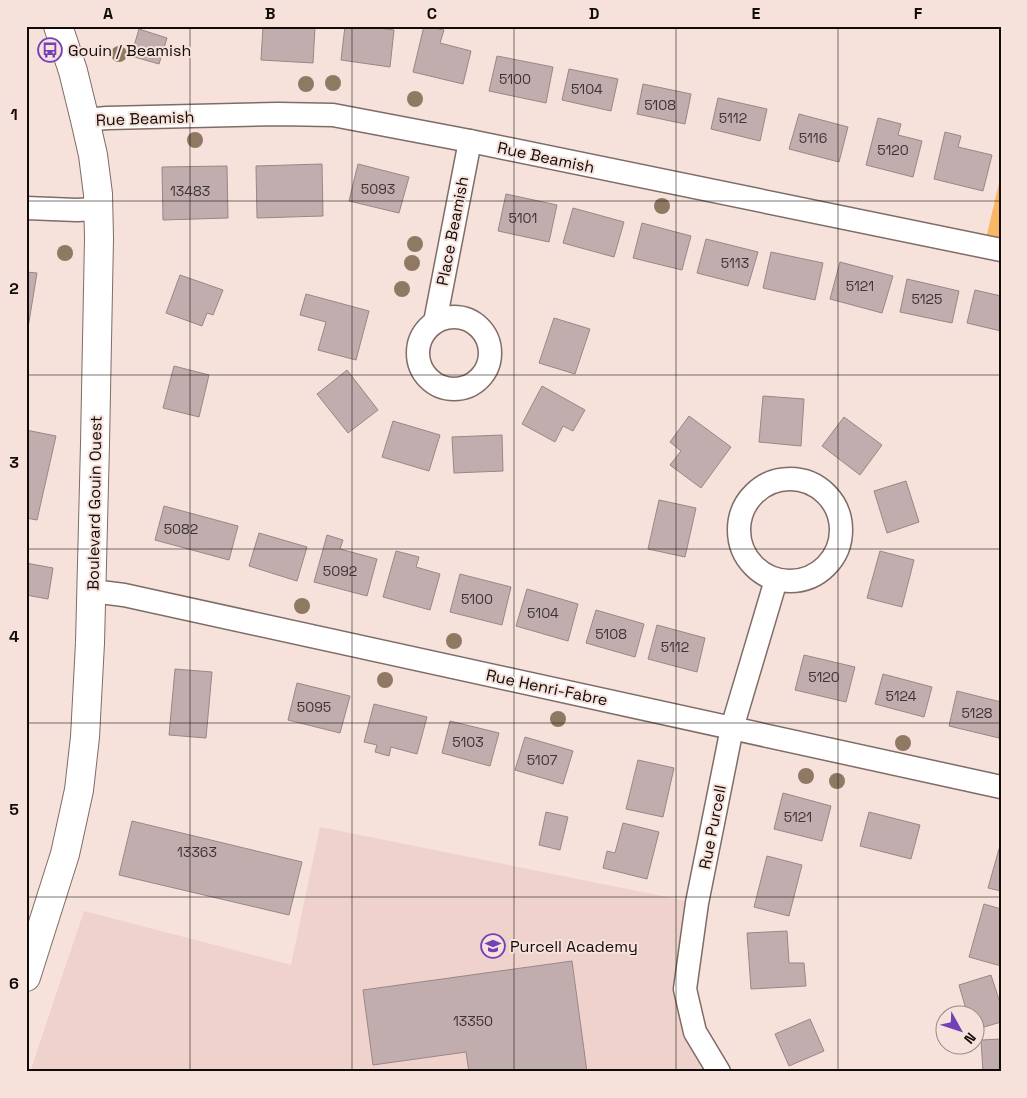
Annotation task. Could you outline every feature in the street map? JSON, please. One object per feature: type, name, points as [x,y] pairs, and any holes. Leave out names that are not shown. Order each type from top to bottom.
[{"type":"street","name":"Boulevard Gouin Ouest","points":[[26,977],[31,942],[65,854],[79,790],[88,681],[92,591],[98,209],[96,178],[85,120],[73,71],[58,26]]},
{"type":"street","name":"Rue Beamish","points":[[85,120],[278,114],[333,115],[470,141],[1001,250]]},
{"type":"street","name":"Place Beamish","points":[[435,322],[470,141]]},
{"type":"street","points":[[26,208],[98,209]]},
{"type":"street","points":[[794,479],[810,483],[825,492],[836,505],[841,522],[841,539],[836,555],[825,569],[810,578],[793,582],[776,580],[761,573],[748,562],[741,547],[738,530],[741,513],[749,498],[762,487],[777,480],[794,479]]},
{"type":"street","name":"Rue Purcell","points":[[719,1072],[695,1032],[685,989],[697,903],[732,728],[776,580]]},
{"type":"street","name":"Rue Henri-Fabre","points":[[92,591],[124,594],[1001,787]]},
{"type":"shaded area","points":[[1001,175],[1001,250],[984,247]]},
{"type":"shaded area","name":"Purcell Academy","points":[[320,827],[697,903],[685,989],[719,1072],[30,1072],[84,911],[291,965]]},
{"type":"building","points":[[263,26],[315,27],[313,63],[261,60]]},
{"type":"building","points":[[345,26],[394,30],[390,67],[341,60]]},
{"type":"building","points":[[424,26],[444,30],[440,43],[471,51],[463,84],[413,72]]},
{"type":"building","points":[[139,29],[167,38],[159,64],[131,56]]},
{"type":"building","points":[[497,56],[553,67],[546,103],[489,91]]},
{"type":"building","points":[[569,69],[618,79],[611,111],[562,100]]},
{"type":"building","points":[[643,84],[691,94],[685,124],[637,114]]},
{"type":"building","points":[[718,98],[767,109],[760,141],[711,129]]},
{"type":"building","points":[[799,114],[848,127],[839,162],[789,149]]},
{"type":"building","points":[[878,118],[901,124],[898,135],[922,141],[913,177],[866,165]]},
{"type":"building","points":[[945,132],[961,136],[958,147],[992,155],[983,191],[934,179]]},
{"type":"building","points":[[322,164],[323,216],[257,218],[256,166]]},
{"type":"building","points":[[358,164],[409,177],[399,213],[349,201]]},
{"type":"building","points":[[227,166],[228,218],[163,220],[162,167]]},
{"type":"building","points":[[506,194],[557,205],[549,242],[498,231]]},
{"type":"building","points":[[573,208],[624,222],[614,257],[563,243]]},
{"type":"building","points":[[642,223],[691,236],[682,270],[633,258]]},
{"type":"building","points":[[706,239],[758,252],[748,286],[697,273]]},
{"type":"building","points":[[771,252],[823,263],[815,300],[763,288]]},
{"type":"building","points":[[840,262],[893,276],[882,313],[830,299]]},
{"type":"building","points":[[26,272],[37,273],[26,340]]},
{"type":"building","points":[[180,275],[223,290],[213,315],[207,313],[202,326],[166,313]]},
{"type":"building","points":[[907,279],[959,291],[952,323],[900,312]]},
{"type":"building","points":[[975,290],[1001,296],[1001,331],[967,323]]},
{"type":"building","points":[[306,294],[369,311],[356,360],[318,350],[326,322],[300,315]]},
{"type":"building","points":[[554,318],[590,329],[575,374],[539,363]]},
{"type":"building","points":[[174,366],[209,375],[199,417],[163,408]]},
{"type":"building","points":[[347,370],[378,410],[348,433],[317,394]]},
{"type":"building","points":[[542,386],[585,410],[573,431],[563,426],[555,442],[522,424]]},
{"type":"building","points":[[763,396],[804,399],[801,446],[759,442]]},
{"type":"building","points":[[689,416],[731,447],[701,488],[670,465],[681,451],[670,442]]},
{"type":"building","points":[[844,417],[882,445],[860,475],[822,446]]},
{"type":"building","points":[[393,421],[440,435],[429,471],[382,457]]},
{"type":"building","points":[[26,430],[56,436],[37,520],[26,518]]},
{"type":"building","points":[[502,435],[503,471],[454,473],[452,437]]},
{"type":"building","points":[[906,481],[919,522],[887,533],[874,491]]},
{"type":"building","points":[[659,500],[696,508],[685,557],[648,549]]},
{"type":"building","points":[[164,506],[238,526],[229,560],[155,540]]},
{"type":"building","points":[[259,533],[307,547],[297,581],[249,566]]},
{"type":"building","points":[[327,535],[343,540],[340,549],[377,559],[367,596],[314,582]]},
{"type":"building","points":[[396,551],[419,557],[416,567],[440,574],[430,610],[383,597]]},
{"type":"building","points":[[880,551],[914,560],[902,607],[867,598]]},
{"type":"building","points":[[26,563],[53,568],[48,599],[26,595]]},
{"type":"building","points":[[460,574],[511,587],[502,625],[450,612]]},
{"type":"building","points":[[527,589],[578,604],[568,641],[516,626]]},
{"type":"building","points":[[596,610],[644,624],[635,657],[586,643]]},
{"type":"building","points":[[657,625],[705,638],[697,672],[648,659]]},
{"type":"building","points":[[804,655],[855,667],[846,702],[795,690]]},
{"type":"building","points":[[175,669],[212,672],[206,738],[169,735]]},
{"type":"building","points":[[883,674],[932,687],[924,717],[875,704]]},
{"type":"building","points":[[297,683],[350,696],[340,733],[288,720]]},
{"type":"building","points":[[957,691],[1001,702],[999,738],[949,726]]},
{"type":"building","points":[[374,704],[427,717],[417,754],[391,747],[389,756],[375,752],[377,745],[364,742]]},
{"type":"building","points":[[450,721],[499,733],[490,766],[442,753]]},
{"type":"building","points":[[525,737],[573,751],[563,784],[515,770]]},
{"type":"building","points":[[638,760],[674,768],[663,817],[626,809]]},
{"type":"building","points":[[783,793],[831,806],[822,841],[774,829]]},
{"type":"building","points":[[546,812],[568,817],[560,850],[539,845]]},
{"type":"building","points":[[869,812],[920,825],[911,859],[860,846]]},
{"type":"building","points":[[132,821],[302,862],[289,915],[119,875]]},
{"type":"building","points":[[623,823],[659,832],[647,879],[603,868],[607,851],[615,853]]},
{"type":"building","points":[[1001,842],[1001,891],[988,888]]},
{"type":"building","points":[[767,856],[802,865],[789,916],[754,907]]},
{"type":"building","points":[[984,904],[1001,909],[1001,966],[969,957]]},
{"type":"building","points":[[787,931],[789,963],[804,963],[806,986],[751,989],[747,933]]},
{"type":"building","points":[[572,961],[587,1072],[469,1072],[466,1052],[373,1065],[363,990]]},
{"type":"building","points":[[991,975],[1001,1006],[1001,1022],[984,1027],[984,1006],[965,1006],[959,985]]},
{"type":"building","points":[[810,1019],[824,1051],[789,1066],[775,1034]]},
{"type":"building","points":[[1001,1039],[1001,1072],[983,1072],[984,1040]]},
{"type":"place","name":"Gouin / Beamish","points":[[50,50]]},
{"type":"place","name":"Purcell Academy","points":[[493,946]]}]
